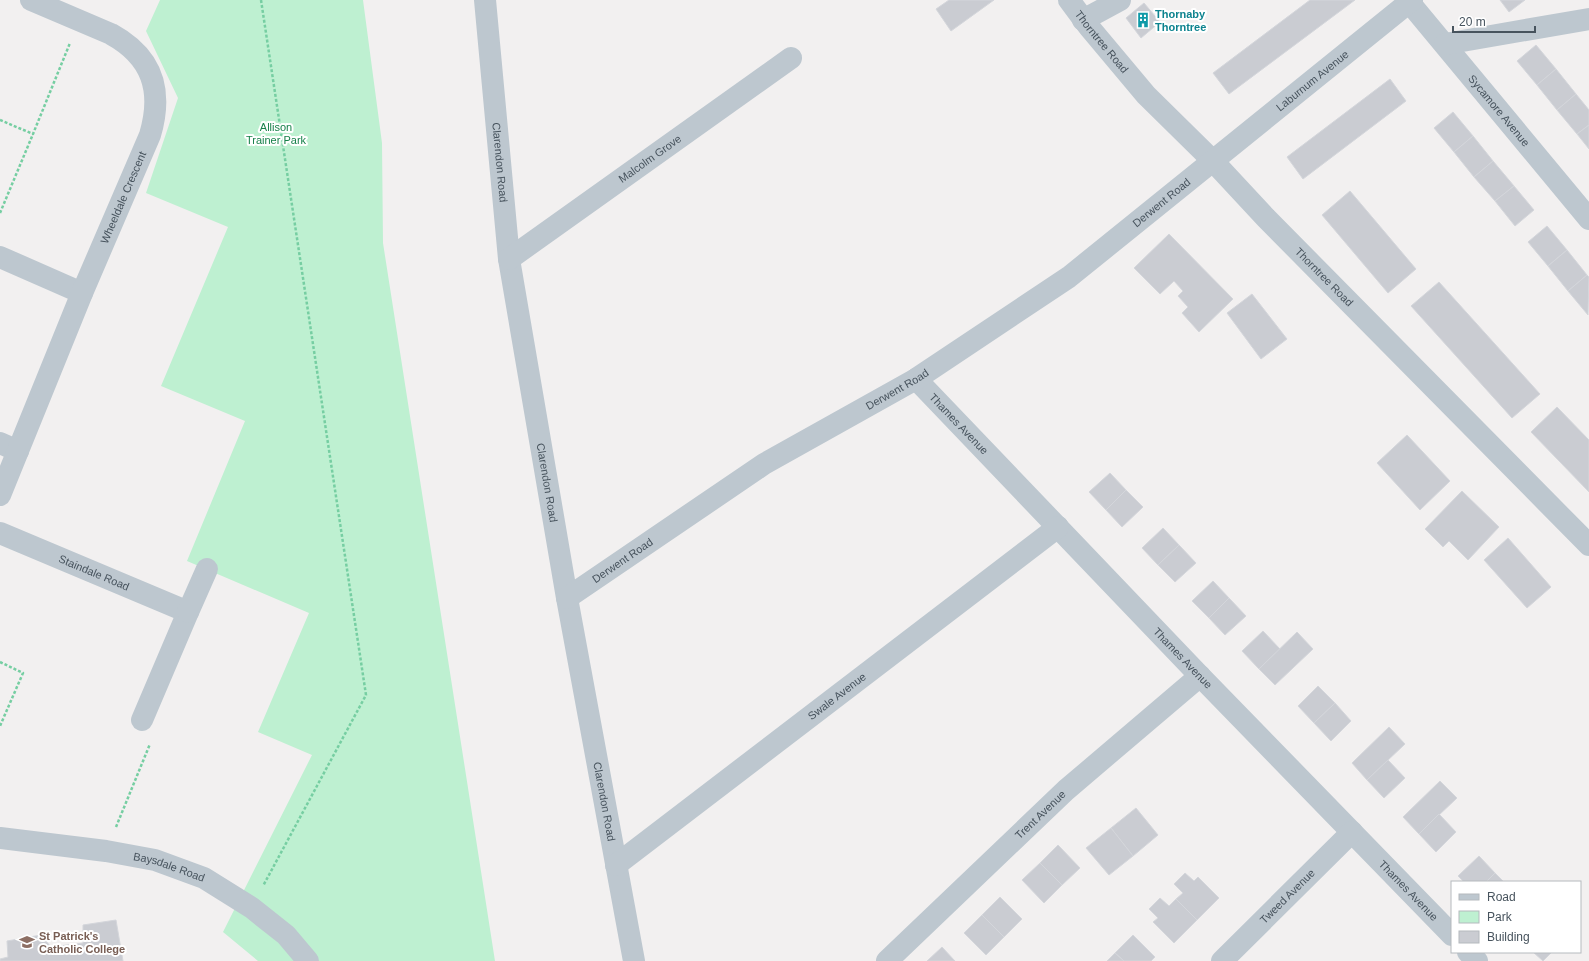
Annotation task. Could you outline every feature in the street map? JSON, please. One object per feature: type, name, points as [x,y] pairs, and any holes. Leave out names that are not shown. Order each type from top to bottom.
[{"type":"street","name":"Wheeldale Crescent","points":[[0,495],[9,474],[9,447],[82,293],[150,135],[155,116],[156,102],[152,79],[144,63],[133,49],[117,38],[32,0]]},
{"type":"street","name":"Clarendon Road","points":[[485,0],[509,259],[567,598],[634,961]]},
{"type":"street","name":"Thorntree Road","points":[[1069,0],[1083,20],[1146,96],[1213,161],[1266,218],[1589,545]]},
{"type":"street","points":[[1083,20],[1120,0]]},
{"type":"street","name":"Sycamore Avenue","points":[[1411,1],[1589,219]]},
{"type":"street","name":"Laburnum Avenue","points":[[1213,161],[1411,1]]},
{"type":"street","points":[[1445,44],[1589,19]]},
{"type":"street","name":"Malcolm Grove","points":[[509,259],[791,58]]},
{"type":"street","name":"Derwent Road","points":[[567,598],[764,464],[916,379],[1069,277],[1213,161]]},
{"type":"street","points":[[0,257],[82,293]]},
{"type":"street","name":"Thames Avenue","points":[[916,379],[1200,676],[1451,934]]},
{"type":"street","name":"Swale Avenue","points":[[616,865],[1058,527]]},
{"type":"street","name":"Staindale Road","points":[[0,532],[188,612]]},
{"type":"street","points":[[142,720],[207,569]]},
{"type":"street","name":"Trent Avenue","points":[[887,961],[1066,790],[1200,676]]},
{"type":"street","name":"Tweed Avenue","points":[[1222,961],[1352,832]]},
{"type":"street","name":"Baysdale Road","points":[[0,838],[106,851],[155,860],[204,878],[252,908],[286,935],[308,961]]},
{"type":"street","points":[[1469,953],[1477,961]]},
{"type":"path","points":[[252,908],[366,695],[261,0]]},
{"type":"path","points":[[0,213],[80,21]]},
{"type":"path","points":[[0,120],[33,134]]},
{"type":"path","points":[[0,662],[23,673],[0,726]]},
{"type":"path","points":[[106,851],[157,728],[142,720]]},
{"type":"green space","name":"Allison Trainer Park","points":[[160,0],[363,0],[382,143],[383,243],[495,961],[258,961],[223,932],[312,755],[258,732],[309,613],[187,561],[245,421],[161,386],[228,227],[146,193],[178,98],[146,31]]},
{"type":"building","points":[[949,0],[994,0],[951,31],[936,9]]},
{"type":"building","points":[[1310,0],[1355,0],[1229,94],[1213,73]]},
{"type":"building","points":[[1500,0],[1525,0],[1509,12]]},
{"type":"building","name":"Thornaby Thorntree","points":[[1144,3],[1160,22],[1141,38],[1126,18]]},
{"type":"building","points":[[1536,45],[1556,69],[1537,85],[1517,61]]},
{"type":"building","points":[[1556,69],[1576,94],[1557,110],[1537,85]]},
{"type":"building","points":[[1390,79],[1406,101],[1303,179],[1287,157]]},
{"type":"building","points":[[1576,94],[1589,110],[1589,125],[1577,134],[1557,110]]},
{"type":"building","points":[[1453,112],[1473,136],[1454,152],[1434,128]]},
{"type":"building","points":[[1589,125],[1589,149],[1577,134]]},
{"type":"building","points":[[1473,136],[1493,161],[1474,177],[1454,152]]},
{"type":"building","points":[[1493,161],[1514,186],[1495,201],[1474,177]]},
{"type":"building","points":[[1514,186],[1534,210],[1515,226],[1495,201]]},
{"type":"building","points":[[1350,191],[1416,269],[1388,293],[1322,215]]},
{"type":"building","points":[[1547,226],[1567,250],[1548,266],[1528,242]]},
{"type":"building","points":[[1169,234],[1233,299],[1199,332],[1182,313],[1188,307],[1178,296],[1183,291],[1174,281],[1160,294],[1134,268]]},
{"type":"building","points":[[1567,250],[1587,275],[1568,291],[1548,266]]},
{"type":"building","points":[[1587,275],[1589,277],[1588,315],[1568,291]]},
{"type":"building","points":[[1439,282],[1540,394],[1512,418],[1411,306]]},
{"type":"building","points":[[1252,294],[1287,339],[1261,359],[1227,313]]},
{"type":"building","points":[[1557,407],[1589,440],[1589,492],[1531,432]]},
{"type":"building","points":[[1407,435],[1450,481],[1420,510],[1377,463]]},
{"type":"building","points":[[1110,473],[1126,490],[1106,510],[1089,492]]},
{"type":"building","points":[[1126,490],[1143,507],[1122,527],[1106,510]]},
{"type":"building","points":[[1462,491],[1499,527],[1468,560],[1449,541],[1443,547],[1425,529]]},
{"type":"building","points":[[1163,528],[1179,545],[1158,565],[1142,548]]},
{"type":"building","points":[[1508,538],[1551,587],[1527,608],[1484,560]]},
{"type":"building","points":[[1179,545],[1196,563],[1175,582],[1158,565]]},
{"type":"building","points":[[1213,581],[1229,598],[1209,618],[1192,601]]},
{"type":"building","points":[[1229,598],[1246,616],[1225,635],[1209,618]]},
{"type":"building","points":[[1263,631],[1280,649],[1259,669],[1242,651]]},
{"type":"building","points":[[1297,632],[1313,649],[1275,685],[1259,669]]},
{"type":"building","points":[[1318,686],[1335,703],[1314,723],[1298,706]]},
{"type":"building","points":[[1335,703],[1351,721],[1331,741],[1314,723]]},
{"type":"building","points":[[1389,727],[1405,744],[1367,780],[1352,763]]},
{"type":"building","points":[[1388,760],[1405,778],[1384,798],[1367,780]]},
{"type":"building","points":[[1440,781],[1457,798],[1419,834],[1403,817]]},
{"type":"building","points":[[1136,808],[1158,835],[1133,856],[1111,828]]},
{"type":"building","points":[[1439,814],[1456,832],[1436,852],[1419,834]]},
{"type":"building","points":[[1111,828],[1133,856],[1109,875],[1086,848]]},
{"type":"building","points":[[1058,845],[1080,868],[1062,885],[1040,863]]},
{"type":"building","points":[[1479,856],[1495,873],[1487,881],[1463,881],[1458,876]]},
{"type":"building","points":[[1040,863],[1062,885],[1044,903],[1022,880]]},
{"type":"building","points":[[1185,873],[1194,881],[1198,877],[1219,898],[1197,920],[1176,899],[1183,893],[1174,884]]},
{"type":"building","points":[[1495,873],[1503,881],[1487,881]]},
{"type":"building","points":[[1000,897],[1022,919],[1004,937],[982,915]]},
{"type":"building","points":[[1160,898],[1169,906],[1176,899],[1197,920],[1174,943],[1153,922],[1158,918],[1149,909]]},
{"type":"building","points":[[982,915],[1004,937],[986,955],[964,933]]},
{"type":"building","name":"St Patrick's Catholic College","points":[[116,920],[123,961],[0,961],[0,959],[8,957],[7,941],[41,935],[51,947],[83,943],[83,925]]},
{"type":"building","points":[[1133,935],[1155,957],[1151,961],[1124,961],[1115,953]]},
{"type":"building","points":[[942,947],[955,961],[927,961]]},
{"type":"building","points":[[1115,953],[1124,961],[1107,961]]},
{"type":"building","points":[[1534,953],[1551,953],[1543,961]]},
{"type":"place","name":"Thornaby Thorntree","points":[[1143,20]]},
{"type":"place","name":"St Patrick's Catholic College","points":[[27,942]]}]
